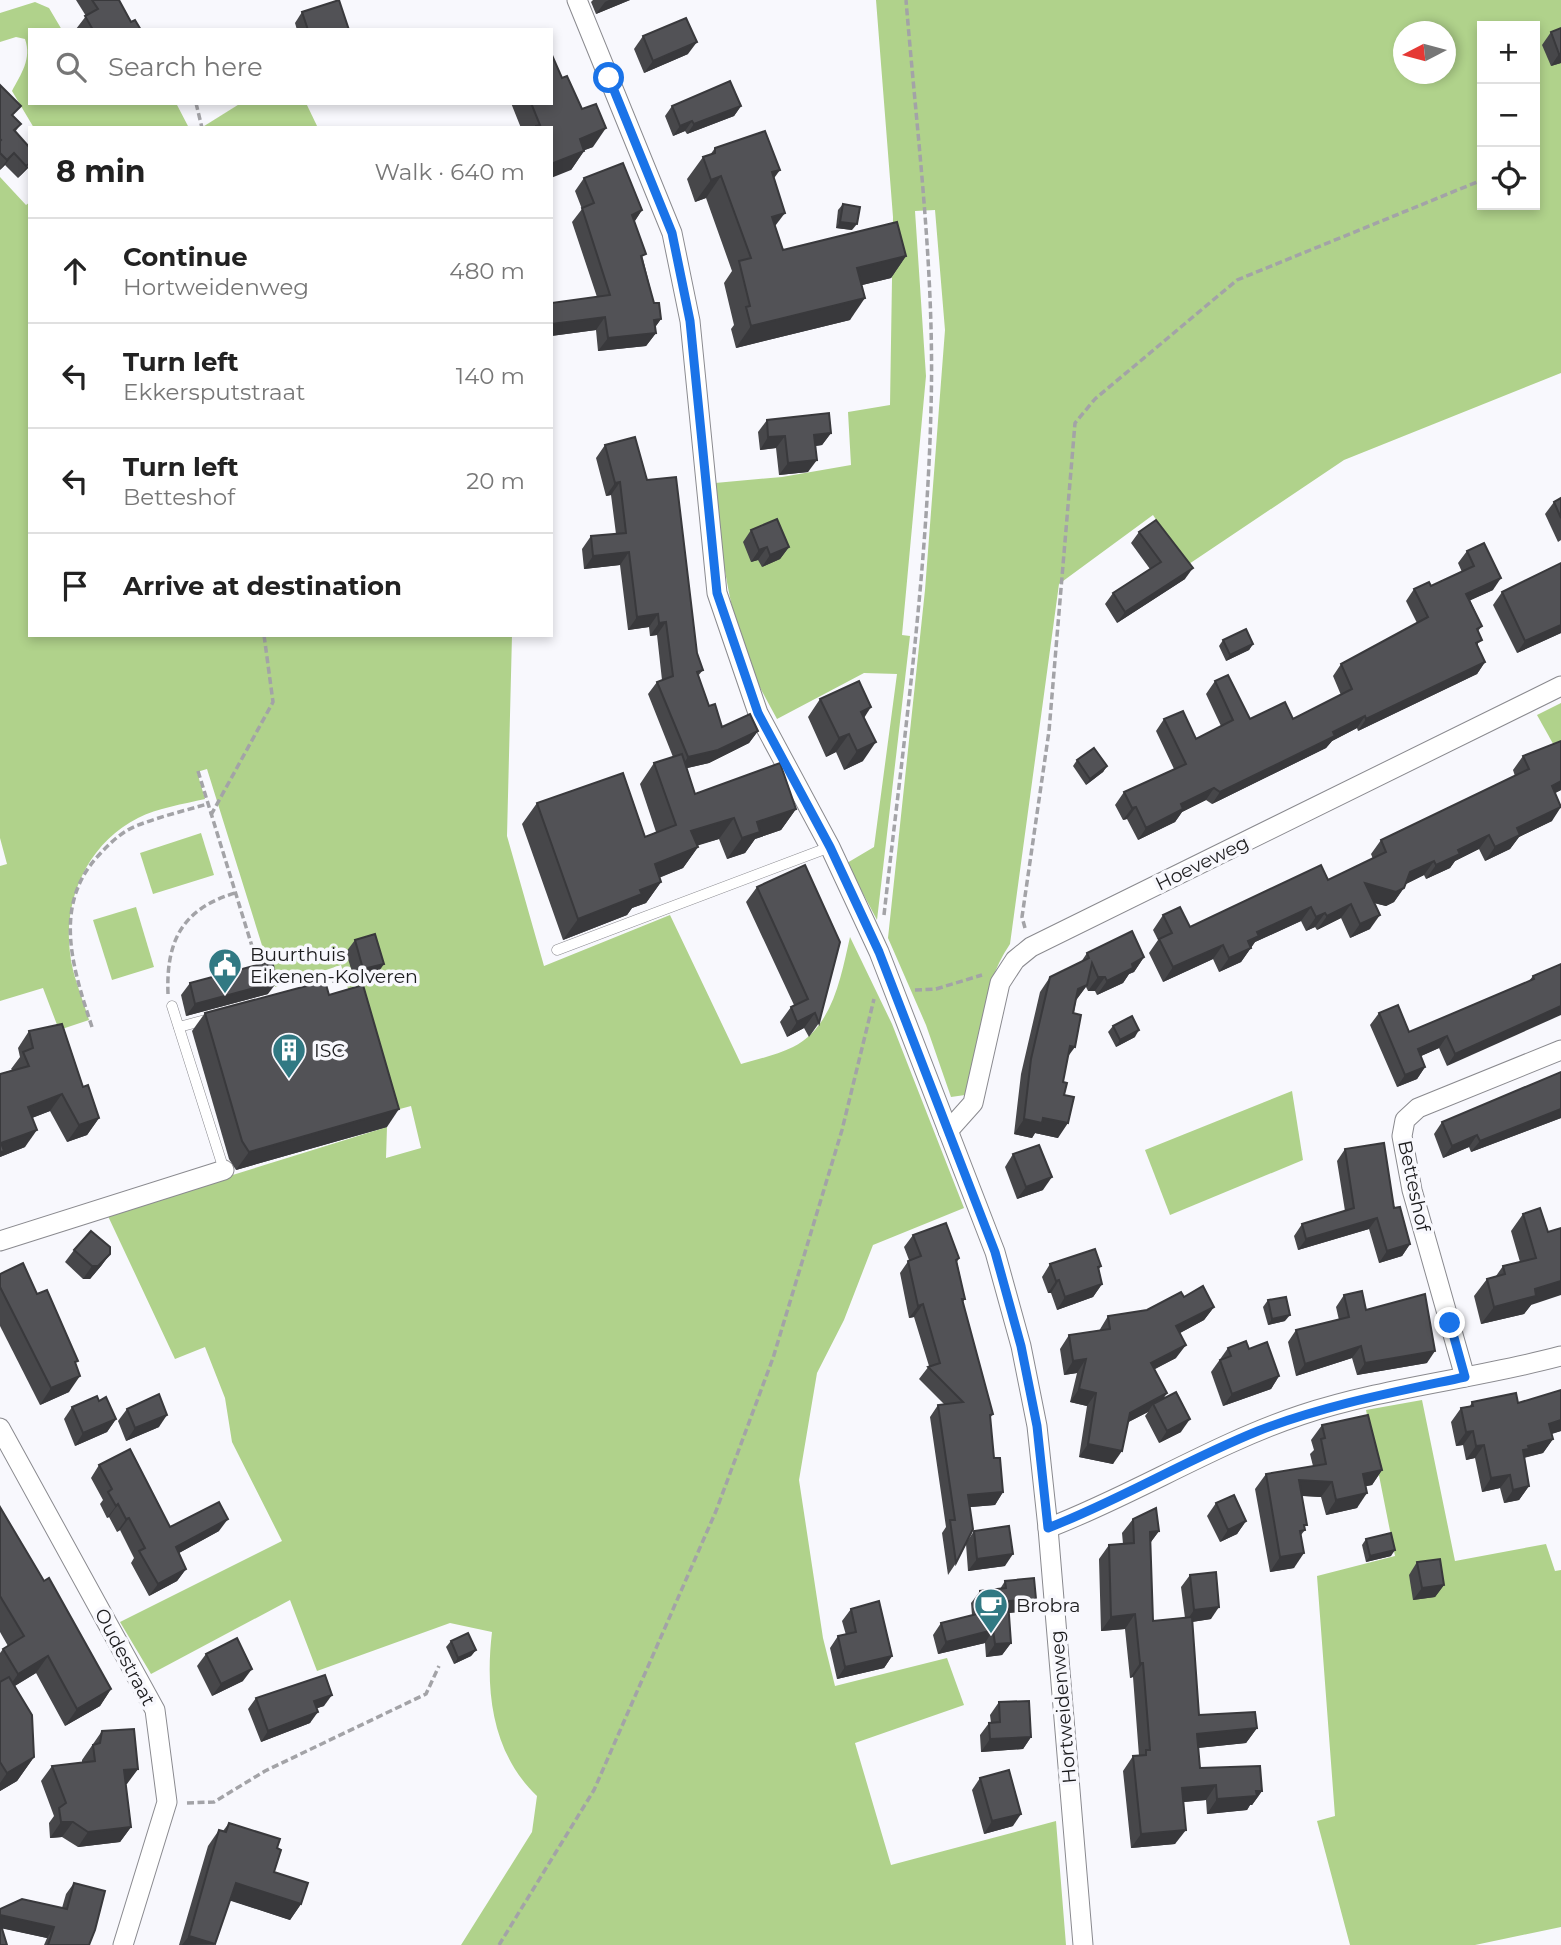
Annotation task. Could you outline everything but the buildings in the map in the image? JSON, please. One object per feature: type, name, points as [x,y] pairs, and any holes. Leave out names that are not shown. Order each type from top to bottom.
[{"type":"street","name":"Hortweidenweg","points":[[577,0],[672,233],[690,321],[717,593],[758,713],[830,847],[879,952],[885,992],[948,1131],[995,1252],[1021,1346],[1037,1426],[1048,1528],[1083,1945]]},
{"type":"street","name":"Hoeveweg","points":[[948,1131],[973,1103],[1000,983],[1008,968],[1031,947],[1561,686]]},
{"type":"street","name":"Betteshof","points":[[1465,1377],[1412,1190],[1402,1136],[1405,1120],[1418,1108],[1561,1050]]},
{"type":"street","points":[[0,1241],[224,1170]]},
{"type":"street","points":[[1048,1528],[1100,1508],[1254,1433],[1301,1415],[1561,1356]]},
{"type":"street","name":"Oudestraat","points":[[0,1428],[155,1710],[167,1802],[123,1945]]},
{"type":"lane","points":[[557,950],[830,847]]},
{"type":"lane","points":[[172,1006],[224,1170]]},
{"type":"lane","points":[[179,1027],[219,1016]]},
{"type":"path","points":[[879,952],[920,600],[931,406],[931,318],[906,0]]},
{"type":"path","points":[[197,105],[202,126]]},
{"type":"path","points":[[1031,947],[1022,917],[1049,731],[1075,423],[1095,399],[1237,280],[1477,182]]},
{"type":"path","points":[[211,815],[273,702],[264,637]]},
{"type":"path","points":[[198,771],[259,971],[264,970]]},
{"type":"path","points":[[92,1027],[70,944],[72,900],[86,869],[112,841],[134,827],[207,804]]},
{"type":"path","points":[[172,1006],[167,994],[167,969],[179,930],[192,914],[235,893]]},
{"type":"path","points":[[499,1945],[594,1790],[716,1511],[773,1358],[885,992],[936,989],[1008,968]]},
{"type":"path","points":[[310,990],[349,975]]},
{"type":"path","points":[[167,994],[181,991]]},
{"type":"path","points":[[167,1802],[214,1802],[265,1771],[426,1694],[439,1666]]},
{"type":"green space","points":[[876,0],[1561,0],[1561,373],[1344,460],[1186,566],[1153,515],[1059,584],[1010,944],[992,981],[977,1056],[965,1095],[951,1097],[926,1025],[888,938],[925,590],[945,330],[935,210],[915,211],[926,376],[902,635],[910,636],[877,920],[847,863],[874,847],[897,674],[864,673],[777,719],[751,669],[739,636],[723,560],[715,483],[782,477],[851,465],[848,412],[890,405],[893,217]]},
{"type":"green space","points":[[35,2],[49,8],[61,28],[28,28],[28,105],[177,105],[188,126],[33,126],[12,91],[26,60],[25,39],[16,37],[0,42],[0,13]]},
{"type":"green space","points":[[238,105],[307,105],[317,126],[204,126]]},
{"type":"green space","points":[[0,177],[26,205],[28,204],[28,637],[512,637],[507,836],[544,966],[670,915],[741,1064],[793,1047],[818,1027],[839,984],[850,937],[892,1024],[964,1208],[873,1245],[844,1320],[817,1373],[799,1480],[823,1638],[835,1686],[947,1658],[964,1705],[855,1743],[891,1865],[1056,1821],[1066,1945],[461,1945],[532,1832],[537,1796],[510,1761],[495,1720],[490,1676],[492,1632],[450,1623],[317,1671],[290,1600],[151,1674],[120,1622],[282,1541],[232,1442],[225,1398],[205,1347],[175,1359],[107,1214],[387,1127],[386,1158],[421,1148],[411,1106],[385,1113],[341,965],[275,987],[207,769],[197,772],[205,799],[138,818],[105,842],[93,857],[75,893],[69,933],[73,970],[89,1020],[59,1030],[43,988],[0,1001],[0,866],[7,864],[0,838]]},
{"type":"green space","points":[[1561,703],[1561,758],[1537,715]]},
{"type":"green space","points":[[201,833],[214,875],[153,894],[140,853]]},
{"type":"green space","points":[[136,907],[154,967],[112,980],[93,920]]},
{"type":"green space","points":[[1292,1091],[1303,1160],[1170,1215],[1145,1150]]},
{"type":"green space","points":[[1422,1400],[1455,1561],[1546,1544],[1555,1571],[1561,1570],[1561,1927],[1475,1945],[1350,1945],[1317,1821],[1335,1816],[1317,1576],[1395,1556],[1366,1410]]},
{"type":"place","name":"Buurthuis Eikenen-Kolveren","points":[[225,995]]},
{"type":"place","name":"ISC","points":[[289,1080]]},
{"type":"place","name":"Brobra","points":[[991,1635]]},
{"type":"route","points":[[609,78],[672,233],[690,321],[717,593],[758,713],[830,847],[879,952],[995,1252],[1021,1346],[1037,1426],[1048,1528],[1100,1508],[1254,1433],[1301,1415],[1465,1377],[1450,1323]]}]
